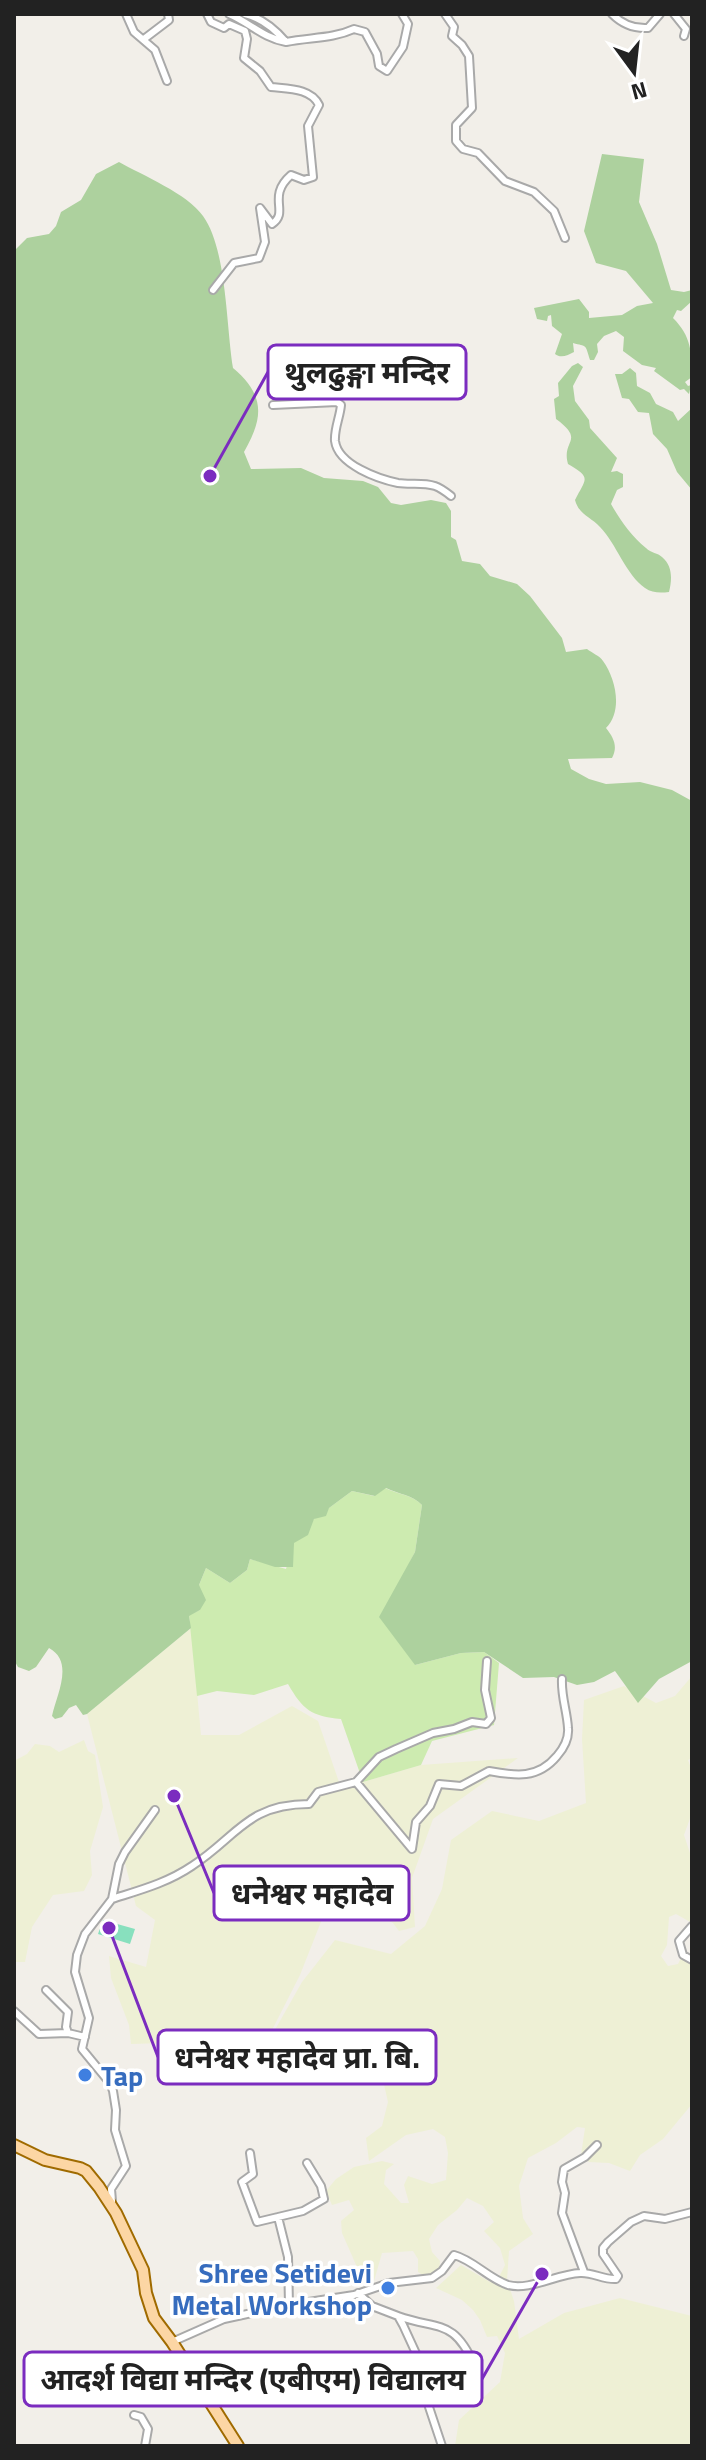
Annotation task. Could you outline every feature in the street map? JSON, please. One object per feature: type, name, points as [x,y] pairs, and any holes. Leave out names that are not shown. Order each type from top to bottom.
[{"type":"main road","points":[[14,2145],[45,2160],[86,2171],[112,2205],[143,2270],[154,2318],[238,2446]]},
{"type":"street","points":[[126,14],[134,32],[155,50],[167,81]]},
{"type":"street","points":[[144,39],[169,20],[168,14]]},
{"type":"street","points":[[207,14],[211,22],[224,28],[229,24],[245,31],[244,58],[260,71],[271,87],[308,93],[316,98],[319,105],[308,126],[313,177],[304,180],[291,175],[283,182],[278,191],[278,220],[272,224],[260,208],[265,242],[259,258],[234,263],[213,290]]},
{"type":"street","points":[[229,14],[245,21],[269,39],[286,42],[314,36],[336,37],[354,29],[365,32],[372,41],[379,66],[387,71],[403,47],[408,24],[402,14]]},
{"type":"street","points":[[245,14],[255,16],[276,30],[286,42]]},
{"type":"street","points":[[445,14],[454,27],[452,36],[469,56],[472,108],[456,125],[456,141],[463,149],[478,153],[505,181],[534,192],[554,211],[565,238]]},
{"type":"street","points":[[612,14],[639,29],[648,28],[660,14]]},
{"type":"street","points":[[674,14],[686,29],[684,36]]},
{"type":"street","points":[[273,405],[337,402],[341,405],[334,438],[337,448],[349,461],[366,475],[377,475],[397,483],[433,485],[451,496]]},
{"type":"street","points":[[112,1899],[158,1886],[179,1875],[254,1816],[292,1804],[309,1804],[318,1792],[356,1782],[379,1757],[396,1749],[433,1733],[472,1722],[490,1722],[485,1690],[487,1661]]},
{"type":"street","points":[[356,1782],[412,1849],[416,1822],[430,1806],[439,1784],[461,1786],[489,1771],[508,1775],[531,1774],[542,1771],[559,1754],[568,1730],[562,1679]]},
{"type":"street","points":[[112,2205],[111,2189],[126,2166],[115,2130],[116,2110],[110,2083],[82,2049],[89,2018],[75,1965],[85,1934],[112,1899],[119,1864],[125,1852],[155,1810]]},
{"type":"street","points":[[692,1926],[679,1941],[683,1955],[692,1960]]},
{"type":"street","points":[[46,1990],[68,2012],[68,2033]]},
{"type":"street","points":[[14,2011],[39,2034],[68,2033],[85,2037]]},
{"type":"street","points":[[584,2272],[564,2222],[565,2193],[562,2182],[564,2169],[585,2157],[597,2145]]},
{"type":"street","points":[[250,2153],[253,2174],[242,2182],[257,2222],[303,2211],[324,2199],[321,2186],[307,2163]]},
{"type":"street","points":[[172,2342],[224,2319],[358,2293],[389,2283],[432,2278],[454,2255],[496,2280],[518,2287],[559,2275],[584,2272],[616,2279],[618,2276],[603,2254],[608,2242],[631,2222],[644,2216],[665,2219],[692,2212]]},
{"type":"street","points":[[278,2217],[288,2257],[289,2305]]},
{"type":"street","points":[[358,2293],[372,2306],[449,2330],[465,2344],[475,2366]]},
{"type":"street","points":[[398,2316],[420,2362],[429,2407],[437,2423],[442,2446]]},
{"type":"street","points":[[134,2415],[141,2417],[148,2429],[145,2446]]},
{"type":"green space","points":[[602,154],[644,159],[639,202],[657,244],[671,290],[692,290],[692,301],[681,311],[677,310],[673,318],[684,331],[689,345],[692,377],[685,382],[691,385],[689,394],[654,371],[656,368],[642,365],[623,351],[624,337],[616,331],[604,336],[597,344],[598,352],[594,360],[590,360],[585,347],[573,343],[574,352],[560,356],[555,354],[562,334],[552,326],[551,315],[547,321],[537,319],[534,308],[579,299],[589,312],[589,318],[622,315],[637,306],[653,303],[626,271],[596,263],[584,231]]},
{"type":"green space","points":[[119,162],[187,200],[203,216],[211,230],[221,268],[233,368],[251,388],[258,407],[255,428],[244,452],[251,469],[301,468],[324,478],[363,481],[378,487],[391,503],[401,505],[431,500],[446,503],[451,511],[451,537],[456,540],[462,561],[480,564],[490,576],[517,584],[562,638],[566,652],[587,649],[608,668],[616,704],[615,713],[606,728],[614,743],[614,754],[612,758],[568,759],[571,769],[606,784],[640,782],[672,790],[692,801],[692,1661],[659,1679],[638,1703],[615,1671],[594,1682],[577,1685],[554,1677],[523,1678],[484,1652],[461,1653],[415,1665],[379,1617],[415,1552],[422,1505],[386,1488],[375,1496],[352,1491],[329,1508],[326,1516],[314,1519],[308,1535],[294,1543],[293,1567],[275,1567],[250,1559],[247,1570],[230,1583],[206,1568],[199,1585],[206,1600],[200,1610],[189,1616],[191,1628],[87,1714],[83,1715],[76,1705],[62,1717],[55,1719],[52,1716],[62,1670],[57,1654],[49,1648],[36,1667],[29,1671],[18,1667],[14,1660],[14,251],[27,238],[49,234],[61,212],[81,200],[96,174]]},
{"type":"green space","points":[[578,363],[583,367],[573,386],[575,401],[589,420],[590,428],[617,458],[611,472],[623,474],[623,487],[617,490],[611,504],[636,539],[666,561],[671,573],[669,592],[650,591],[638,582],[606,534],[582,512],[575,500],[585,479],[581,472],[568,464],[570,432],[556,419],[554,399],[559,396],[558,383]]},
{"type":"green space","points":[[630,368],[636,373],[637,386],[650,393],[656,404],[673,412],[678,421],[692,408],[692,490],[677,472],[667,449],[653,434],[649,413],[638,412],[629,399],[622,398],[615,374],[622,374]]},
{"type":"green space","points":[[385,1488],[422,1505],[415,1552],[405,1572],[415,1665],[461,1653],[484,1652],[499,1663],[494,1725],[432,1741],[421,1765],[363,1782],[341,1719],[309,1710],[288,1684],[254,1695],[217,1691],[197,1696],[189,1615],[200,1610],[199,1585],[206,1568],[230,1583],[247,1570],[250,1559],[286,1569],[293,1543],[314,1519],[352,1491],[374,1496]]},
{"type":"green space","points":[[191,1628],[201,1735],[239,1735],[292,1706],[318,1721],[339,1782],[363,1782],[421,1765],[518,1758],[433,1819],[412,1878],[415,1927],[399,1931],[393,1923],[372,1912],[328,1904],[300,1975],[270,2034],[238,2043],[199,2046],[193,2042],[131,2044],[129,2025],[111,1978],[109,1956],[146,1967],[155,1920],[136,1906],[87,1714]]},
{"type":"green space","points":[[692,1676],[692,1758],[688,1760],[692,1771],[692,1813],[684,1835],[692,1859],[692,1923],[676,1914],[669,1917],[667,1945],[661,1956],[668,1966],[678,1964],[681,1958],[692,1964],[692,2104],[663,2139],[640,2155],[630,2171],[609,2163],[589,2162],[581,2155],[585,2128],[577,2127],[528,2158],[519,2186],[523,2218],[533,2234],[509,2251],[507,2280],[514,2301],[519,2339],[564,2313],[620,2298],[692,2316],[692,2446],[455,2446],[459,2420],[500,2382],[505,2353],[497,2336],[487,2337],[473,2310],[462,2300],[436,2288],[461,2265],[490,2282],[499,2277],[505,2265],[500,2248],[484,2231],[494,2222],[483,2206],[467,2198],[438,2225],[429,2239],[432,2252],[440,2261],[439,2270],[426,2277],[418,2272],[418,2259],[413,2251],[382,2253],[374,2281],[364,2283],[342,2233],[341,2221],[354,2210],[349,2200],[332,2205],[326,2191],[336,2179],[354,2167],[382,2161],[394,2164],[386,2170],[384,2184],[401,2203],[409,2203],[404,2185],[408,2176],[432,2184],[446,2180],[448,2153],[445,2137],[433,2129],[406,2135],[369,2161],[366,2138],[382,2126],[388,2102],[383,2080],[356,2056],[330,2046],[285,2050],[272,2035],[302,1982],[335,1940],[391,1954],[425,1926],[442,1889],[451,1840],[492,1811],[539,1821],[586,1803],[582,1739],[584,1700],[624,1686],[656,1703],[675,1696]]},
{"type":"green space","points":[[84,1740],[88,1751],[95,1755],[103,1807],[90,1851],[92,1875],[84,1891],[53,1895],[32,1927],[25,1962],[14,1962],[14,1761],[27,1754],[35,1744],[50,1746],[59,1752]]},
{"type":"green space","points":[[103,1920],[135,1929],[130,1944],[98,1934]]},
{"type":"place","name":"थुलढुङ्गा मन्दिर","points":[[210,476]]},
{"type":"place","name":"धनेश्वर महादेव","points":[[174,1796]]},
{"type":"place","name":"धनेश्वर महादेव प्रा. बि.","points":[[109,1928]]},
{"type":"place","name":"Tap","points":[[85,2075]]},
{"type":"place","name":"आदर्श विद्या मन्दिर (एबीएम) विद्यालय","points":[[542,2274]]},
{"type":"place","name":"Shree Setidevi Metal Workshop","points":[[388,2288]]}]
